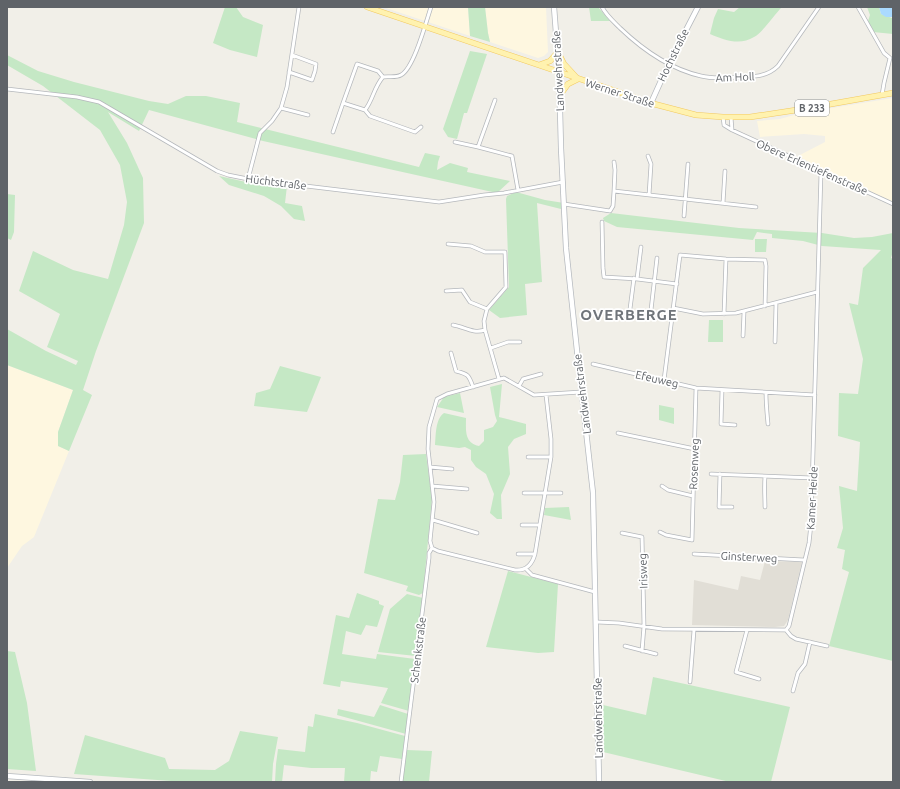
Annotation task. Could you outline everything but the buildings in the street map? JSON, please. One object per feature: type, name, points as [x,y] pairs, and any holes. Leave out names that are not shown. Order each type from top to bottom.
[{"type":"main road","name":"Werner Straße","points":[[368,7],[651,103],[694,114],[723,117],[776,114],[893,94]]},
{"type":"main road","name":"Landwehrstraße","points":[[554,7],[559,72],[566,248],[581,392],[594,496],[599,782]]},
{"type":"main road","name":"Hochstraße","points":[[651,103],[669,63],[698,7]]},
{"type":"main road","points":[[539,65],[550,61],[558,52],[564,64],[578,78],[568,84],[560,95]]},
{"type":"main road","points":[[7,776],[90,782]]},
{"type":"street","points":[[248,179],[260,133],[272,121],[281,108],[287,87],[299,7]]},
{"type":"street","points":[[382,76],[398,76],[402,75],[407,70],[414,57],[431,7]]},
{"type":"street","name":"Am Holl","points":[[602,7],[609,17],[636,44],[649,53],[702,77],[714,78],[753,77],[766,74],[773,70],[778,66],[819,7]]},
{"type":"street","points":[[858,7],[884,53],[890,58],[882,95]]},
{"type":"street","points":[[289,72],[312,80],[316,71],[316,64],[292,55]]},
{"type":"street","points":[[333,132],[356,64],[378,71],[382,76]]},
{"type":"street","points":[[365,110],[370,105],[377,82],[382,76]]},
{"type":"street","name":"Hüchtstraße","points":[[7,90],[77,96],[99,102],[217,171],[248,179],[439,202],[563,182]]},
{"type":"street","points":[[478,147],[495,100]]},
{"type":"street","points":[[343,103],[365,110],[370,116],[415,132],[421,127]]},
{"type":"street","points":[[281,108],[308,116]]},
{"type":"street","points":[[723,117],[724,125],[732,130]]},
{"type":"street","points":[[731,117],[732,130]]},
{"type":"street","name":"Obere Erlentiefenstraße","points":[[732,130],[893,204]]},
{"type":"street","points":[[455,142],[512,156],[518,190]]},
{"type":"street","points":[[648,156],[651,164],[649,195]]},
{"type":"street","points":[[564,204],[610,211],[613,206],[614,162]]},
{"type":"street","points":[[684,216],[688,164]]},
{"type":"street","points":[[722,203],[726,170]]},
{"type":"street","name":"Kamer Heide","points":[[786,630],[789,626],[811,524],[821,172]]},
{"type":"street","points":[[614,192],[756,207]]},
{"type":"street","points":[[602,222],[604,277],[635,278],[677,284]]},
{"type":"street","points":[[448,244],[471,246],[485,252],[505,252],[506,287],[487,310],[484,321],[485,330],[499,379]]},
{"type":"street","points":[[625,316],[630,309],[641,247]]},
{"type":"street","points":[[664,380],[680,255],[726,259],[765,260],[765,306]]},
{"type":"street","points":[[651,310],[657,258]]},
{"type":"street","points":[[724,314],[726,259]]},
{"type":"street","points":[[446,291],[462,290],[470,302],[487,310]]},
{"type":"street","points":[[673,308],[703,314],[744,312],[818,292]]},
{"type":"street","points":[[776,304],[776,342]]},
{"type":"street","points":[[743,336],[744,312]]},
{"type":"street","points":[[453,325],[463,327],[474,332],[485,330]]},
{"type":"street","points":[[491,348],[508,342],[520,342]]},
{"type":"street","points":[[451,353],[456,371],[467,374],[470,377],[473,387],[504,378],[534,396],[581,392]]},
{"type":"street","name":"Efeuweg","points":[[593,364],[696,388],[815,395]]},
{"type":"street","points":[[518,386],[523,380],[541,374]]},
{"type":"street","name":"Schenkstraße","points":[[401,782],[429,558],[432,548],[430,541],[434,502],[428,449],[429,428],[437,399],[447,394],[473,387]]},
{"type":"street","name":"Rosenweg","points":[[660,532],[666,535],[692,540],[696,388]]},
{"type":"street","points":[[722,390],[721,424],[735,425]]},
{"type":"street","points":[[766,392],[768,424]]},
{"type":"street","points":[[432,548],[438,551],[515,570],[526,569],[531,564],[534,554],[550,457],[546,395]]},
{"type":"street","points":[[618,433],[695,449]]},
{"type":"street","points":[[528,457],[550,457]]},
{"type":"street","points":[[430,467],[452,469]]},
{"type":"street","points":[[711,474],[813,478]]},
{"type":"street","points":[[720,474],[719,507],[732,508]]},
{"type":"street","points":[[765,477],[765,507]]},
{"type":"street","points":[[432,486],[467,489]]},
{"type":"street","points":[[662,486],[668,490],[693,496]]},
{"type":"street","points":[[524,493],[561,493]]},
{"type":"street","points":[[433,520],[477,533]]},
{"type":"street","points":[[522,525],[539,525]]},
{"type":"street","name":"Irisweg","points":[[622,533],[642,537],[644,626]]},
{"type":"street","points":[[518,554],[534,554]]},
{"type":"street","name":"Ginsterweg","points":[[694,554],[804,560]]},
{"type":"street","points":[[526,569],[532,575],[595,592]]},
{"type":"street","points":[[597,622],[694,630],[786,630],[793,638],[827,646]]},
{"type":"street","points":[[642,650],[644,626]]},
{"type":"street","points":[[690,682],[694,630]]},
{"type":"street","points":[[747,630],[736,672],[759,679]]},
{"type":"street","points":[[793,691],[798,673],[805,664],[810,642]]},
{"type":"street","points":[[625,646],[656,654]]},
{"type":"shaded area","points":[[383,7],[468,7],[470,36]]},
{"type":"shaded area","points":[[485,7],[546,7],[548,52],[544,56],[538,58],[490,42]]},
{"type":"shaded area","points":[[893,98],[893,202],[826,171],[798,156],[825,142],[825,136],[804,134],[760,137],[757,121],[780,119],[801,113]]},
{"type":"shaded area","points":[[7,365],[73,390],[58,432],[58,446],[69,451],[34,537],[22,546],[7,568]]},
{"type":"shaded area","points":[[765,561],[802,562],[788,620],[784,626],[692,625],[694,580],[738,590],[741,576],[760,580]]},
{"type":"green space","points":[[225,7],[236,7],[243,17],[263,25],[257,57],[230,50],[213,43]]},
{"type":"green space","points":[[468,7],[485,7],[490,42],[470,36]]},
{"type":"green space","points":[[589,7],[598,7],[610,21],[591,21]]},
{"type":"green space","points":[[740,7],[782,7],[761,32],[749,40],[738,42],[710,34],[718,9],[734,12]]},
{"type":"green space","points":[[867,7],[879,7],[881,14],[892,18],[893,17],[893,34],[873,32],[868,21],[870,15]]},
{"type":"green space","points":[[470,51],[487,54],[467,113],[464,113],[457,139],[448,137],[443,129]]},
{"type":"green space","points":[[7,55],[38,71],[74,82],[149,101],[168,104],[186,96],[206,96],[240,103],[237,122],[419,167],[425,153],[440,156],[437,170],[450,163],[468,168],[467,172],[510,181],[497,193],[263,141],[149,110],[139,131],[108,112],[127,143],[143,178],[144,223],[83,390],[92,395],[69,451],[58,446],[58,432],[73,390],[7,365],[7,329],[46,351],[76,365],[78,361],[47,347],[60,314],[19,291],[33,251],[73,270],[108,279],[124,225],[127,202],[120,165],[100,130],[43,86],[7,65]]},
{"type":"green space","points":[[219,176],[246,182],[287,186],[285,203],[302,206],[305,221],[294,219],[281,206],[264,196],[229,185]]},
{"type":"green space","points":[[516,192],[545,200],[564,203],[565,210],[537,203],[542,282],[525,284],[527,315],[500,318],[489,310],[509,287],[506,199],[507,196]]},
{"type":"green space","points":[[7,194],[15,195],[14,232],[11,240],[7,238]]},
{"type":"green space","points":[[611,213],[739,228],[822,233],[854,238],[872,237],[893,233],[893,251],[891,258],[893,259],[893,661],[829,646],[849,572],[842,569],[845,550],[837,548],[843,528],[839,486],[857,491],[860,442],[838,436],[839,393],[858,394],[863,359],[849,303],[858,305],[863,268],[881,250],[822,246],[803,241],[772,238],[772,234],[757,232],[753,240],[617,227],[604,221],[603,218]]},
{"type":"green space","points":[[755,239],[767,239],[766,252],[755,252]]},
{"type":"green space","points":[[709,320],[723,320],[723,342],[708,342]]},
{"type":"green space","points":[[280,366],[321,377],[307,412],[254,406],[256,393],[270,389]]},
{"type":"green space","points":[[502,384],[499,417],[526,424],[526,434],[514,439],[508,447],[510,474],[501,495],[502,519],[497,519],[490,513],[494,494],[486,474],[476,467],[471,460],[471,450],[465,447],[459,448],[435,445],[437,423],[444,413],[466,418],[466,431],[468,439],[479,446],[484,441],[484,430],[493,427],[497,421],[490,387]]},
{"type":"green space","points":[[460,393],[464,413],[437,407],[444,397]]},
{"type":"green space","points":[[659,405],[674,408],[674,424],[659,420]]},
{"type":"green space","points":[[426,454],[432,499],[423,593],[419,595],[406,591],[408,586],[364,573],[378,499],[395,500],[400,482],[403,455]]},
{"type":"green space","points":[[569,507],[571,520],[544,515],[545,508]]},
{"type":"green space","points":[[508,571],[558,584],[554,652],[538,653],[486,647]]},
{"type":"green space","points":[[357,593],[379,601],[379,604],[384,606],[377,627],[366,625],[361,635],[346,631],[342,654],[376,659],[377,654],[415,659],[409,711],[381,703],[388,688],[341,681],[340,687],[323,684],[336,615],[349,618]]},
{"type":"green space","points":[[407,594],[423,598],[416,656],[378,652],[390,609]]},
{"type":"green space","points":[[7,651],[15,652],[27,703],[36,771],[7,769]]},
{"type":"green space","points":[[653,677],[790,707],[771,782],[730,782],[603,752],[603,705],[646,715]]},
{"type":"green space","points":[[380,705],[408,714],[406,734],[337,715],[338,709],[374,717]]},
{"type":"green space","points":[[315,714],[357,723],[405,736],[402,759],[380,756],[377,772],[371,771],[370,782],[344,782],[345,768],[311,768],[284,765],[282,782],[275,782],[278,749],[305,752],[308,726],[313,727]]},
{"type":"green space","points":[[240,731],[278,737],[273,764],[272,782],[185,782],[74,774],[85,735],[165,758],[169,769],[215,770],[229,761]]},
{"type":"green space","points":[[407,750],[432,751],[429,782],[402,782]]},
{"type":"water","points":[[879,7],[893,7],[893,17],[886,17],[881,14]]},
{"type":"district","name":"OVERBERGE","points":[[629,315]]}]
